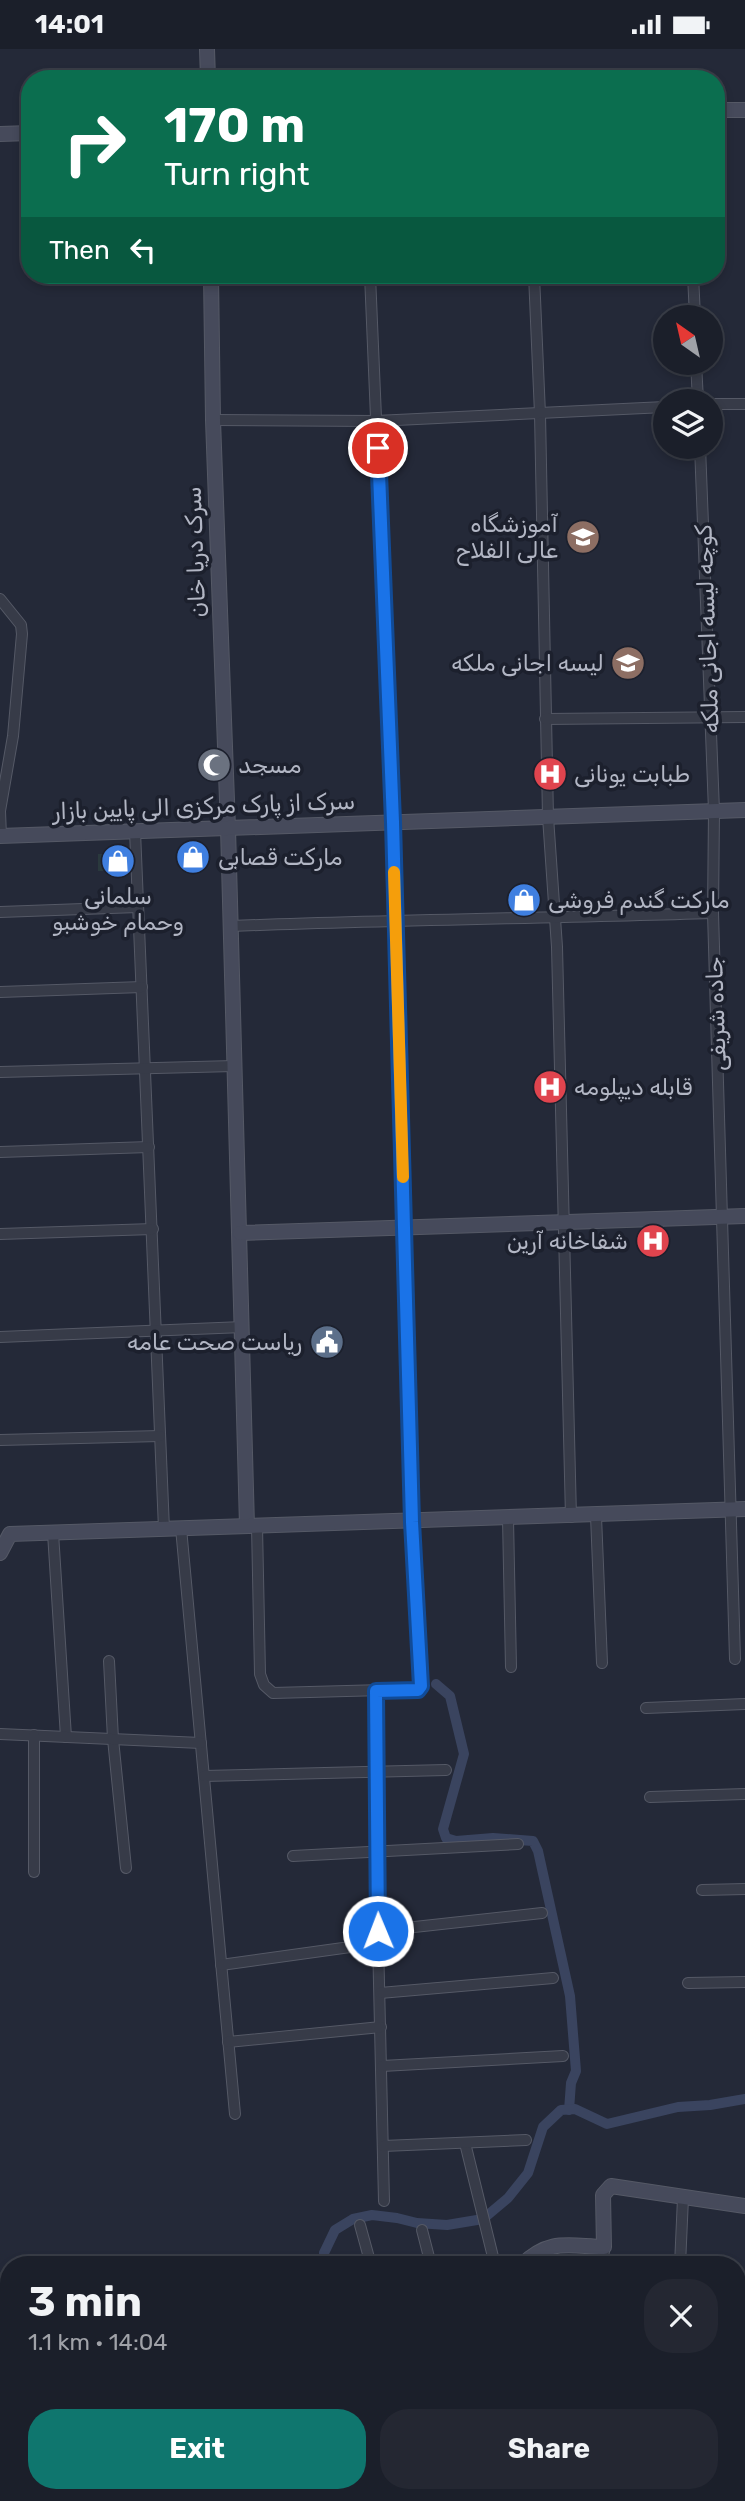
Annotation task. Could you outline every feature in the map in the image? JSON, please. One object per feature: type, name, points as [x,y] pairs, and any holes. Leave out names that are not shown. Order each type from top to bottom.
[{"type":"street","points":[[207,49],[208,70]]},
{"type":"street","points":[[725,110],[745,110]]},
{"type":"street","points":[[0,134],[21,133]]},
{"type":"street","name":"سرک دریا خان","points":[[211,284],[213,420],[234,1066],[252,1526]]},
{"type":"street","points":[[252,1526],[260,1674],[264,1685],[273,1693],[418,1690],[421,1686],[412,1522],[393,822],[370,284]]},
{"type":"street","points":[[534,284],[540,414],[545,719],[555,918],[571,1517]]},
{"type":"street","points":[[693,284],[694,305]]},
{"type":"street","points":[[723,404],[745,404]]},
{"type":"street","points":[[213,420],[376,421],[653,408]]},
{"type":"street","name":"کوچه لیسه اجانی ملکه","points":[[700,459],[714,811]]},
{"type":"street","points":[[0,599],[21,625],[22,634],[0,836]]},
{"type":"street","points":[[545,719],[745,717]]},
{"type":"street","name":"سرک از پارک مرکزی الی پایین بازار","points":[[0,836],[745,810]]},
{"type":"street","name":"جاده شریفی","points":[[714,811],[713,913],[738,1509],[735,1659]]},
{"type":"street","points":[[135,831],[164,1529]]},
{"type":"street","points":[[0,912],[138,907]]},
{"type":"street","points":[[231,926],[713,913]]},
{"type":"street","points":[[0,992],[142,987]]},
{"type":"street","points":[[0,1073],[234,1066]]},
{"type":"street","points":[[0,1152],[149,1147]]},
{"type":"street","points":[[240,1233],[745,1216]]},
{"type":"street","points":[[0,1234],[153,1229]]},
{"type":"street","points":[[0,1337],[243,1327]]},
{"type":"street","points":[[0,1440],[160,1436]]},
{"type":"street","points":[[0,1553],[5,1535],[738,1509]]},
{"type":"street","points":[[596,1516],[602,1663]]},
{"type":"street","points":[[508,1519],[511,1667]]},
{"type":"street","points":[[181,1528],[235,2114]]},
{"type":"street","points":[[53,1533],[66,1737]]},
{"type":"street","points":[[109,1661],[113,1739],[126,1868]]},
{"type":"street","points":[[376,1691],[376,1852],[384,2201]]},
{"type":"street","points":[[646,1708],[745,1704]]},
{"type":"street","points":[[0,1734],[201,1744]]},
{"type":"street","points":[[34,1735],[34,1873]]},
{"type":"street","points":[[204,1776],[446,1770]]},
{"type":"street","points":[[650,1797],[745,1794]]},
{"type":"street","points":[[293,1856],[518,1844]]},
{"type":"street","points":[[702,1890],[745,1889]]},
{"type":"street","points":[[378,1931],[542,1913]]},
{"type":"street","points":[[221,1965],[379,1943]]},
{"type":"street","points":[[380,1993],[553,1978]]},
{"type":"street","points":[[688,1983],[745,1982]]},
{"type":"street","points":[[228,2042],[381,2027]]},
{"type":"street","points":[[382,2066],[562,2056]]},
{"type":"street","points":[[383,2146],[526,2140]]},
{"type":"street","points":[[465,2143],[493,2256]]},
{"type":"street","points":[[604,2256],[603,2195],[611,2186],[745,2206]]},
{"type":"street","points":[[681,2256],[682,2198]]},
{"type":"street","points":[[360,2225],[369,2256]]},
{"type":"street","points":[[422,2230],[429,2256]]},
{"type":"street","points":[[531,2256],[549,2245],[604,2247]]},
{"type":"shaded area","points":[[98,854],[117,854],[117,871],[98,871]]},
{"type":"waterway","points":[[436,1684],[450,1696],[464,1754],[443,1829],[446,1838],[456,1841],[493,1838],[533,1841],[538,1851],[570,1996],[576,2071],[571,2083],[569,2110]]},
{"type":"waterway","points":[[324,2256],[335,2230],[353,2219],[372,2215],[447,2225],[483,2219],[508,2198],[528,2173],[543,2127],[561,2110],[575,2109],[607,2124],[678,2107],[745,2099]]},
{"type":"slow traffic","points":[[394,872],[403,1177]]},
{"type":"place","name":"آموزشگاه عالی الفلاح","points":[[583,537]]},
{"type":"place","name":"لیسه اجانی ملکه","points":[[628,663]]},
{"type":"place","name":"مسجد","points":[[214,765]]},
{"type":"place","name":"طبابت یونانی","points":[[550,774]]},
{"type":"place","name":"مارکت قصابی","points":[[193,857]]},
{"type":"place","name":"سلمانی وحمام خوشبو","points":[[118,861]]},
{"type":"place","name":"مارکت گندم فروشی","points":[[524,900]]},
{"type":"place","name":"قابله دیپلومه","points":[[550,1087]]},
{"type":"place","name":"شفاخانه آرین","points":[[653,1241]]},
{"type":"place","name":"ریاست صحت عامه","points":[[327,1342]]},
{"type":"route","points":[[378,448],[393,822],[412,1522],[421,1686],[418,1690],[376,1691],[378,1931]]}]
